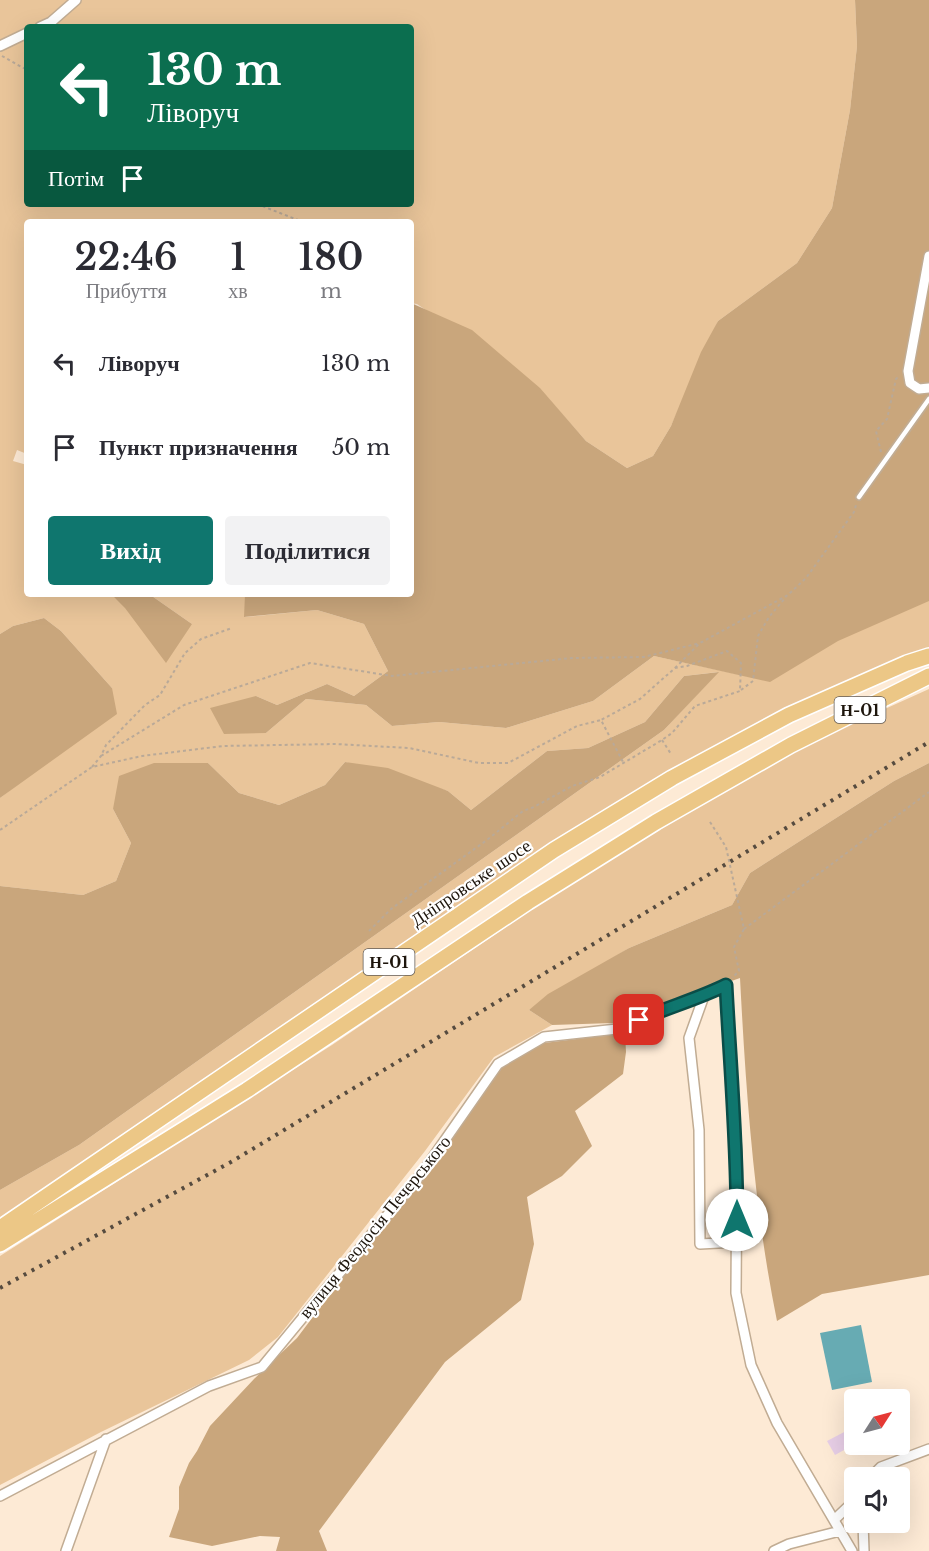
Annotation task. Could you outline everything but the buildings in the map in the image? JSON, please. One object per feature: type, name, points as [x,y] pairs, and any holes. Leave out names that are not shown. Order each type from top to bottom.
[{"type":"main road","name":"Дніпровське шосе","points":[[0,1228],[554,850],[672,778],[789,715],[907,663],[929,656]]},
{"type":"main road","name":"Н-01","points":[[0,1244],[247,1090],[528,902],[656,822],[791,745],[929,676]]},
{"type":"street","points":[[47,24],[76,0]]},
{"type":"street","points":[[0,46],[24,34]]},
{"type":"street","points":[[929,256],[908,371],[910,383],[919,389],[929,388]]},
{"type":"street","points":[[726,985],[737,1153],[736,1293],[751,1365],[777,1423],[852,1551]]},
{"type":"street","name":"вулиця Феодосія Печерського","points":[[0,1496],[209,1386],[262,1367],[422,1173],[498,1064],[544,1037],[617,1029],[661,1010],[704,996],[726,985]]},
{"type":"street","points":[[704,996],[690,1038],[699,1130],[700,1244],[737,1242]]},
{"type":"street","points":[[66,1551],[106,1439]]},
{"type":"street","points":[[881,1467],[929,1449]]},
{"type":"street","points":[[834,1520],[844,1510]]},
{"type":"street","points":[[774,1551],[789,1544],[840,1531]]},
{"type":"street","points":[[863,1533],[864,1551]]},
{"type":"lane","points":[[860,497],[929,399]]},
{"type":"path","points":[[0,54],[24,68]]},
{"type":"path","points":[[265,207],[295,219]]},
{"type":"path","points":[[884,464],[876,431],[887,419],[896,379],[908,371]]},
{"type":"path","points":[[369,931],[390,909],[487,840],[523,811],[572,786],[600,777],[672,733],[695,706],[740,691],[753,681],[758,636],[769,617],[806,578],[854,512],[860,497]]},
{"type":"path","points":[[101,756],[184,705],[310,663],[392,676],[572,658],[644,657],[700,643],[788,595]]},
{"type":"path","points":[[0,830],[92,767],[106,745],[145,705],[160,695],[185,653],[201,639],[232,628]]},
{"type":"path","points":[[92,767],[142,756],[224,746],[335,744],[409,748],[479,763],[508,763],[577,726],[601,720],[640,699],[700,643]]},
{"type":"path","points":[[675,668],[687,666],[727,651],[741,663],[740,691]]},
{"type":"path","points":[[601,720],[623,762]]},
{"type":"path","points":[[662,740],[671,754]]},
{"type":"path","points":[[726,985],[739,971],[734,947],[744,929],[929,792]]},
{"type":"path","points":[[710,822],[726,847],[744,929]]},
{"type":"shaded area","points":[[0,0],[855,0],[857,46],[850,110],[832,208],[797,263],[718,321],[671,426],[653,456],[627,468],[586,441],[539,388],[414,304],[414,219],[24,219],[24,453],[17,450],[13,461],[24,464],[24,597],[114,597],[125,607],[192,624],[153,597],[245,597],[245,617],[317,610],[364,624],[388,671],[354,696],[327,684],[277,705],[256,696],[266,733],[306,699],[366,705],[392,726],[439,722],[506,728],[593,701],[654,656],[750,677],[929,459],[929,656],[672,778],[0,1228],[0,1190],[79,1145],[664,730],[718,672],[684,676],[645,722],[588,748],[547,751],[471,810],[448,791],[345,762],[325,785],[279,805],[239,793],[208,763],[113,809],[131,843],[116,881],[83,895],[0,886],[0,798],[52,758],[112,688],[61,631],[44,618],[13,626],[0,634]]},
{"type":"shaded area","points":[[855,0],[929,0],[929,601],[838,641],[770,682],[654,656],[593,701],[506,728],[439,722],[392,726],[366,705],[306,699],[266,733],[224,734],[210,708],[256,696],[277,705],[327,684],[354,696],[388,671],[364,624],[317,610],[244,617],[245,597],[414,597],[414,304],[472,330],[540,388],[586,441],[627,468],[653,456],[671,426],[701,352],[718,321],[797,263],[832,208],[850,110],[857,46]]},
{"type":"shaded area","points":[[114,597],[153,597],[192,624],[166,663],[125,608]]},
{"type":"shaded area","points":[[44,618],[61,631],[112,688],[117,714],[0,798],[0,634],[13,626]]},
{"type":"shaded area","points":[[719,672],[664,730],[79,1145],[0,1190],[0,886],[83,895],[116,881],[131,843],[113,809],[119,776],[154,763],[208,763],[239,793],[279,805],[325,785],[345,762],[388,768],[448,791],[471,810],[547,751],[588,748],[645,722],[684,676]]},
{"type":"shaded area","points":[[929,689],[929,763],[894,781],[750,873],[732,905],[629,948],[529,1010],[552,1025],[494,1057],[425,1151],[278,1337],[249,1360],[101,1432],[0,1485],[0,1256],[332,1045],[556,893],[792,751]]},
{"type":"shaded area","points":[[929,763],[929,1275],[822,1294],[777,1321],[762,1236],[752,1150],[740,978],[613,1023],[552,1025],[529,1010],[548,994],[629,948],[732,905],[750,873],[894,781]]},
{"type":"shaded area","points":[[625,1033],[626,1052],[623,1074],[575,1111],[592,1146],[562,1176],[527,1197],[534,1244],[521,1300],[445,1362],[319,1531],[327,1551],[276,1551],[280,1537],[260,1536],[212,1546],[169,1537],[179,1509],[179,1487],[189,1463],[210,1426],[297,1338],[500,1069],[544,1043]]},
{"type":"water","points":[[861,1325],[872,1382],[832,1390],[820,1333]]},
{"type":"railway","points":[[0,1288],[231,1162],[929,742]]},
{"type":"route","points":[[639,1020],[704,996],[726,985],[737,1153],[737,1220]]}]
